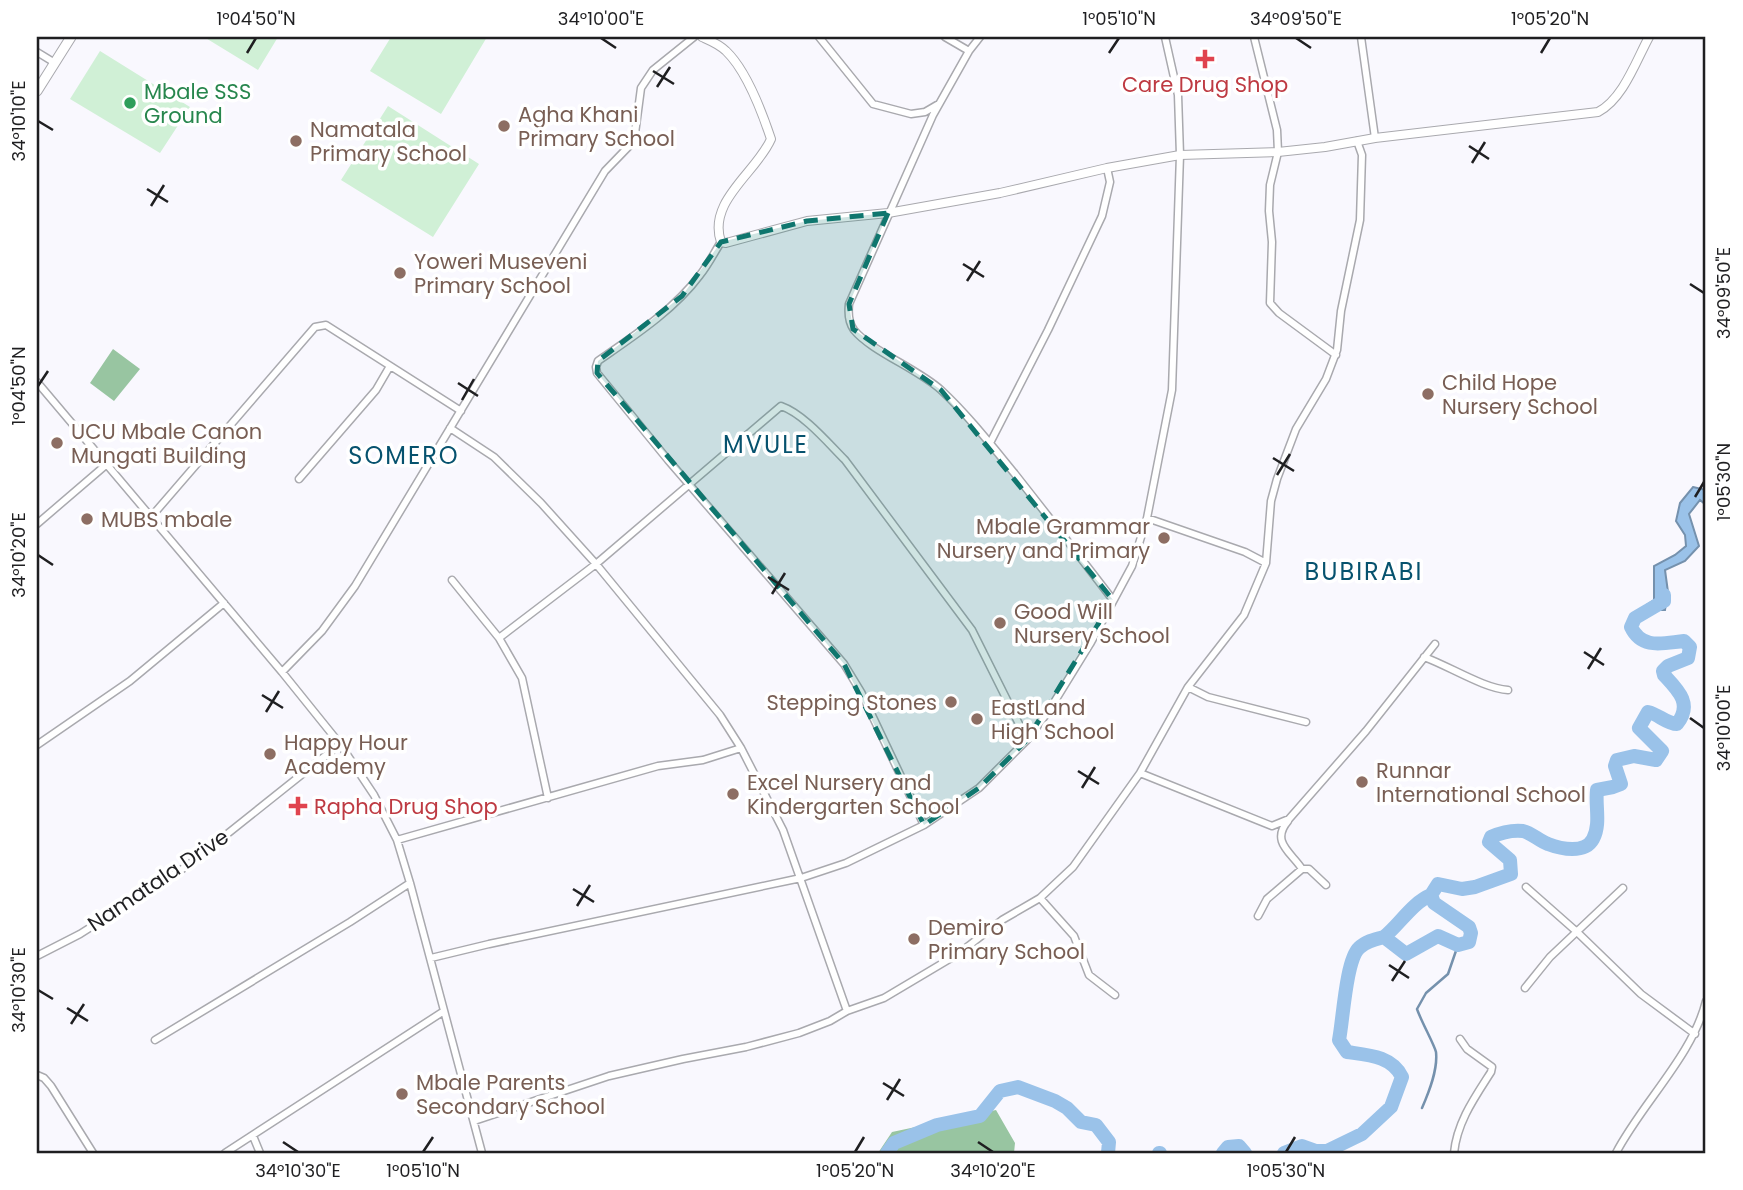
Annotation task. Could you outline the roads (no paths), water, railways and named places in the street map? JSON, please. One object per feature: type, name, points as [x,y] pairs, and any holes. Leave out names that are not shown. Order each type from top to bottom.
[{"type":"main road","points":[[37,91],[71,37]]},
{"type":"street","points":[[282,672],[322,631],[355,586],[606,171],[634,141],[641,88],[653,70],[694,37]]},
{"type":"street","points":[[702,37],[718,45],[744,76],[771,139],[766,150],[729,196],[720,219],[721,242],[700,275],[682,296],[633,337],[598,361],[597,373],[689,485],[844,664],[861,692],[924,825]]},
{"type":"street","points":[[819,37],[873,104],[911,114],[925,112],[939,104]]},
{"type":"street","points":[[945,37],[970,51]]},
{"type":"street","points":[[980,37],[939,104],[888,213],[849,304],[848,316],[853,328],[864,339],[941,390],[990,443],[1113,600]]},
{"type":"street","points":[[431,958],[801,878],[846,863],[924,825],[979,788],[1027,740],[1050,709],[1090,644],[1132,566],[1147,518],[1172,390],[1180,155],[1178,96],[1165,37]]},
{"type":"street","points":[[1254,37],[1277,130],[1278,152],[1270,184],[1270,303],[1279,313],[1336,355]]},
{"type":"street","points":[[1361,37],[1375,138]]},
{"type":"street","points":[[721,242],[726,243],[807,221],[888,213],[999,194],[1107,167],[1180,155],[1278,152],[1598,112],[1606,108],[1617,95],[1649,37]]},
{"type":"street","points":[[37,52],[55,63]]},
{"type":"street","points":[[474,1121],[609,1076],[799,1033],[884,998],[958,954],[1002,920],[1040,898],[1073,867],[1140,773],[1188,687],[1244,615],[1266,563],[1271,501],[1278,479],[1296,429],[1319,393],[1336,355],[1341,311],[1360,220],[1362,155],[1357,141]]},
{"type":"street","points":[[990,443],[1102,216],[1110,182],[1107,167]]},
{"type":"street","points":[[151,517],[315,327],[326,326],[461,411]]},
{"type":"street","points":[[299,479],[376,390],[390,366]]},
{"type":"street","points":[[37,382],[282,672],[340,744],[374,795],[397,840],[410,883],[482,1153]]},
{"type":"street","points":[[499,638],[596,564],[781,407],[789,410],[822,436],[845,460],[972,630],[1027,740]]},
{"type":"street","points":[[450,428],[494,457],[541,503],[596,564],[720,715],[741,748],[783,830],[847,1011]]},
{"type":"street","points":[[37,524],[107,464]]},
{"type":"street","points":[[1147,518],[1245,552],[1266,563]]},
{"type":"street","points":[[452,580],[499,638],[522,678],[548,798]]},
{"type":"street","points":[[37,745],[130,681],[223,603]]},
{"type":"street","points":[[1302,869],[1297,861],[1287,854],[1281,838],[1282,828],[1366,731],[1435,644]]},
{"type":"street","points":[[1424,657],[1450,666],[1495,689],[1508,690]]},
{"type":"street","points":[[1188,687],[1208,697],[1307,722]]},
{"type":"street","name":"Namatala Drive","points":[[37,956],[80,934],[187,866],[340,744]]},
{"type":"street","points":[[397,840],[658,766],[703,760],[741,748]]},
{"type":"street","points":[[1140,773],[1272,826],[1289,819]]},
{"type":"street","points":[[1258,916],[1268,899],[1302,869],[1308,869],[1326,885]]},
{"type":"street","points":[[155,1040],[410,883]]},
{"type":"street","points":[[1526,887],[1641,994],[1695,1034]]},
{"type":"street","points":[[1525,988],[1550,957],[1623,888]]},
{"type":"street","points":[[1040,898],[1074,936],[1089,975],[1115,995]]},
{"type":"street","points":[[1616,1153],[1644,1106],[1695,1034],[1706,1001]]},
{"type":"street","points":[[225,1153],[444,1011]]},
{"type":"street","points":[[1454,1153],[1459,1129],[1466,1113],[1492,1067],[1467,1049],[1460,1039]]},
{"type":"street","points":[[37,1075],[51,1086],[93,1153]]},
{"type":"street","points":[[253,1136],[260,1153]]},
{"type":"water","points":[[1693,487],[1706,490],[1706,505],[1700,500],[1689,514],[1699,546],[1685,561],[1665,570],[1668,592],[1665,610],[1656,610],[1648,604],[1654,600],[1654,566],[1686,546],[1685,535],[1676,521],[1680,503]]},
{"type":"waterway","points":[[1284,1153],[1302,1146],[1316,1151],[1327,1151],[1362,1134],[1391,1107],[1402,1077],[1398,1070],[1386,1061],[1347,1052],[1339,1040],[1348,977],[1359,948],[1384,937],[1406,954],[1438,936],[1458,945],[1469,942],[1469,927],[1434,903],[1431,895],[1438,884],[1462,889],[1511,874],[1510,860],[1489,842],[1491,837],[1502,833],[1523,831],[1559,847],[1584,847],[1593,839],[1597,827],[1597,790],[1621,784],[1615,766],[1617,760],[1634,756],[1656,760],[1662,751],[1639,728],[1648,712],[1673,724],[1677,724],[1682,717],[1682,698],[1663,671],[1668,666],[1688,658],[1690,647],[1684,641],[1661,644],[1647,642],[1631,627],[1635,618],[1664,601],[1664,595]]},
{"type":"waterway","points":[[1384,937],[1418,903],[1431,895]]},
{"type":"waterway","points":[[1422,1108],[1434,1073],[1436,1052],[1417,1009],[1426,993],[1448,974],[1458,945]]},
{"type":"waterway","points":[[887,1153],[894,1143],[937,1125],[980,1116],[1000,1091],[1018,1087],[1055,1101],[1081,1122],[1096,1125],[1109,1142],[1108,1153]]},
{"type":"waterway","points":[[1223,1153],[1228,1147],[1239,1146],[1245,1153]]},
{"type":"place","name":"Care Drug Shop","points":[[1205,59]]},
{"type":"place","name":"Mbale SSS Ground","points":[[130,103]]},
{"type":"place","name":"Agha Khani Primary School","points":[[504,126]]},
{"type":"place","name":"Namatala Primary School","points":[[296,141]]},
{"type":"place","name":"Yoweri Museveni Primary School","points":[[400,273]]},
{"type":"place","name":"Child Hope Nursery School","points":[[1428,394]]},
{"type":"place","name":"UCU Mbale Canon Mungati Building","points":[[57,443]]},
{"type":"place","name":"MUBS mbale","points":[[87,519]]},
{"type":"place","name":"Mbale Grammar Nursery and Primary","points":[[1164,538]]},
{"type":"place","name":"Good Will Nursery School","points":[[1000,623]]},
{"type":"place","name":"Stepping Stones","points":[[951,702]]},
{"type":"place","name":"EastLand High School","points":[[977,719]]},
{"type":"place","name":"Happy Hour Academy","points":[[270,754]]},
{"type":"place","name":"Runnar International School","points":[[1362,782]]},
{"type":"place","name":"Excel Nursery and Kindergarten School","points":[[733,794]]},
{"type":"place","name":"Rapha Drug Shop","points":[[298,806]]},
{"type":"place","name":"Demiro Primary School","points":[[914,939]]},
{"type":"place","name":"Mbale Parents Secondary School","points":[[402,1094]]},
{"type":"district","name":"MVULE","points":[[766,444]]},
{"type":"district","name":"SOMERO","points":[[404,455]]},
{"type":"district","name":"BUBIRABI","points":[[1364,571]]}]
